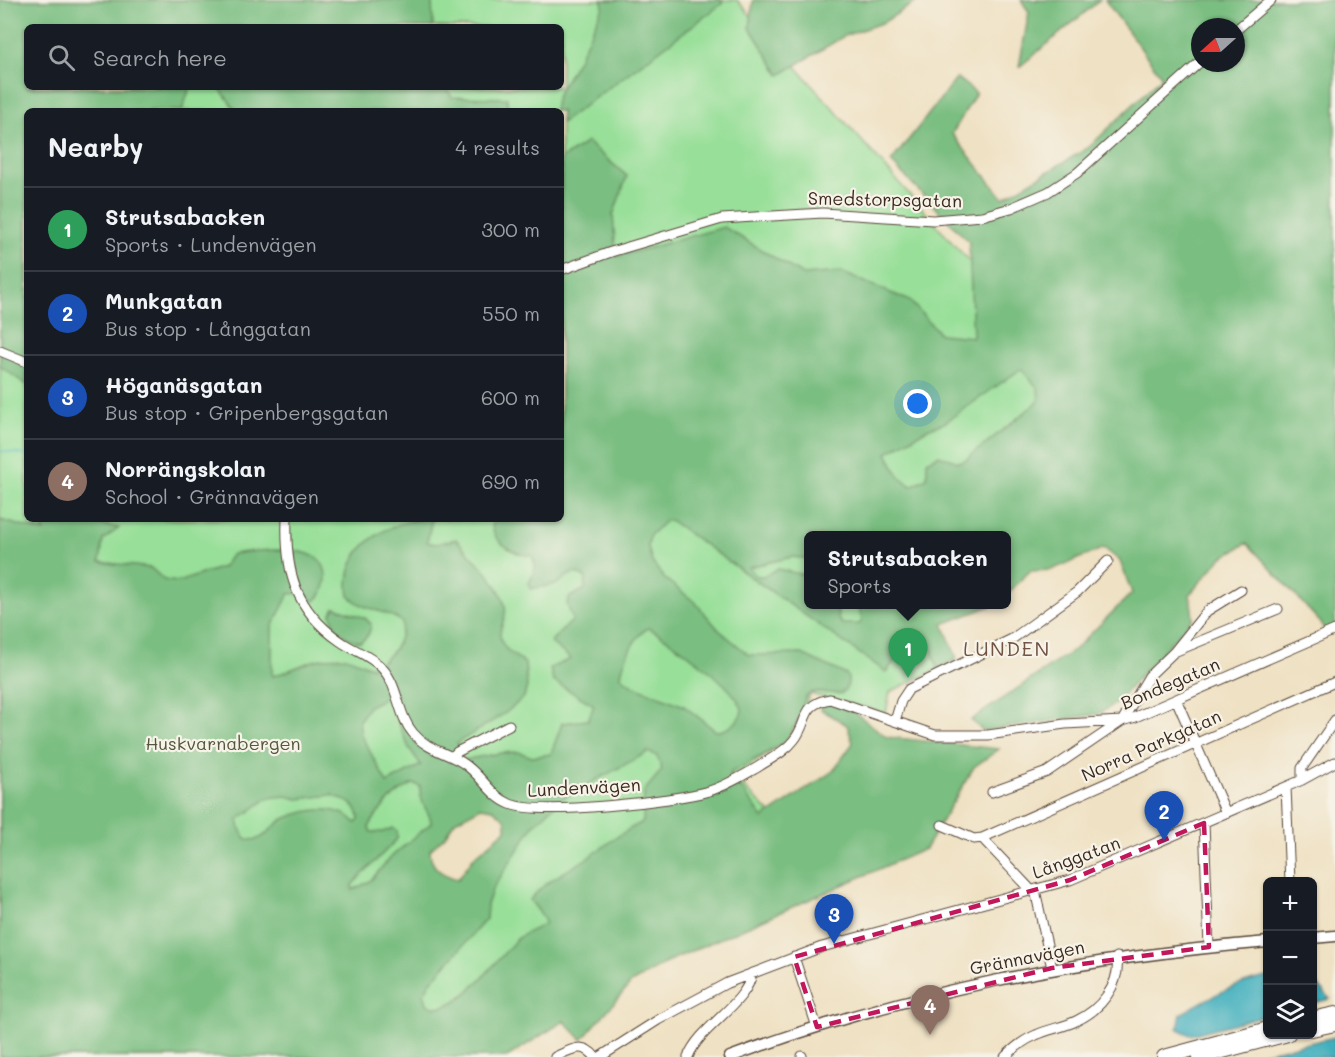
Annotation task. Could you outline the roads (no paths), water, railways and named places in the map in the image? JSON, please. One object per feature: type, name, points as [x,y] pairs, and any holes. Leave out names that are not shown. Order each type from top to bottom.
[{"type":"highway","points":[[1317,1018],[1335,1014]]},
{"type":"highway","points":[[1317,1028],[1335,1024]]},
{"type":"highway","points":[[1164,1057],[1263,1030]]},
{"type":"highway","points":[[1200,1057],[1272,1039]]},
{"type":"main road","points":[[1317,938],[1335,936]]},
{"type":"main road","name":"Grännavägen","points":[[730,1057],[818,1027],[925,996],[1052,968],[1117,957],[1263,942]]},
{"type":"street","points":[[1245,22],[1271,0]]},
{"type":"street","name":"Smedstorpsgatan","points":[[564,269],[611,252],[722,219],[823,213],[933,220],[982,216],[1011,208],[1048,192],[1077,173],[1191,70]]},
{"type":"street","points":[[0,351],[24,361]]},
{"type":"street","name":"Lundenvägen","points":[[286,522],[288,568],[312,615],[334,637],[383,668],[413,733],[429,748],[471,768],[496,796],[518,807],[628,804],[700,793],[725,786],[787,748],[801,730],[807,710],[819,700],[836,699],[920,732],[958,736],[988,735],[1065,724],[1122,721]]},
{"type":"street","points":[[895,721],[901,701],[909,689],[1011,639],[1077,592],[1108,561]]},
{"type":"street","points":[[1122,721],[1149,676],[1174,652],[1207,611],[1241,590]]},
{"type":"street","points":[[1174,652],[1278,609]]},
{"type":"street","name":"Bondegatan","points":[[992,792],[1047,772],[1122,721],[1335,630]]},
{"type":"street","name":"Norra Parkgatan","points":[[982,838],[1335,682]]},
{"type":"street","points":[[1176,699],[1226,813]]},
{"type":"street","points":[[1302,780],[1302,768],[1335,720]]},
{"type":"street","points":[[452,758],[457,752],[509,725]]},
{"type":"street","name":"Långgatan","points":[[600,1057],[688,1002],[752,973],[794,957],[1034,890],[1098,869],[1302,780],[1335,762]]},
{"type":"street","points":[[1286,787],[1290,877]]},
{"type":"street","points":[[1204,823],[1209,947]]},
{"type":"street","points":[[942,825],[974,839],[982,838],[1034,890],[1052,968]]},
{"type":"street","points":[[794,957],[818,1027]]},
{"type":"street","points":[[1005,1057],[1025,1041],[1076,1022],[1096,1008],[1113,986],[1117,975],[1117,957]]},
{"type":"street","points":[[680,1057],[745,990],[752,973]]},
{"type":"street","points":[[688,1057],[698,1040]]},
{"type":"street","points":[[555,1057],[579,1047],[589,1049],[595,1057]]},
{"type":"water","points":[[1263,978],[1263,1016],[1190,1035],[1178,1029],[1181,1014],[1212,996]]},
{"type":"water","points":[[1317,984],[1330,999],[1317,1002]]},
{"type":"water","points":[[1335,1037],[1335,1057],[1245,1057]]},
{"type":"waterway","points":[[0,451],[24,455]]},
{"type":"place","name":"Strutsabacken","points":[[908,678]]},
{"type":"place","name":"Munkgatan","points":[[1164,841]]},
{"type":"place","name":"Höganäsgatan","points":[[834,944]]},
{"type":"place","name":"Norrängskolan","points":[[930,1035]]},
{"type":"district","name":"LUNDEN","points":[[1007,648]]},
{"type":"park label","name":"Huskvarnabergen","points":[[223,743]]}]
